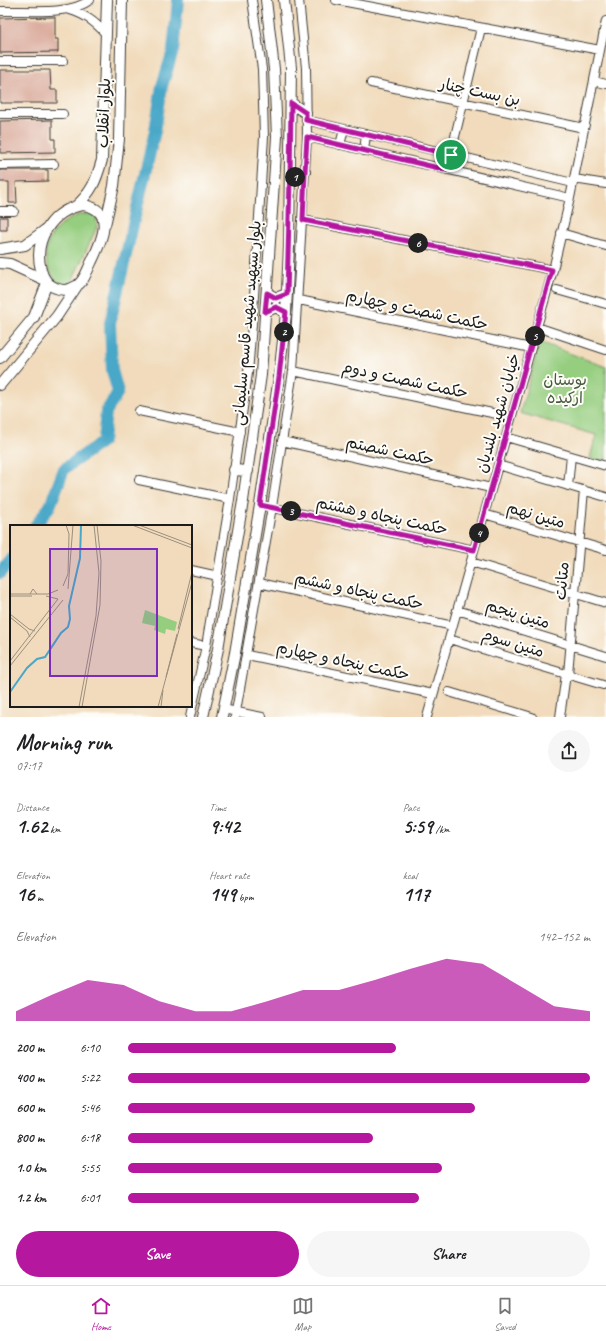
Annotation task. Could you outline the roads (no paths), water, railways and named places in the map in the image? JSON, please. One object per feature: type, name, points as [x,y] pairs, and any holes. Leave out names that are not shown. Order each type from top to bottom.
[{"type":"main road","name":"بلوار انقلاب","points":[[73,208],[87,196],[96,181],[102,160],[106,0]]},
{"type":"main road","name":"بلوار انقلاب","points":[[105,225],[114,186],[120,139],[122,0]]},
{"type":"main road","name":"بلوار سپهبد شهید قاسم سلیمانی","points":[[203,717],[210,687],[248,471],[261,374],[277,137],[274,69],[266,0]]},
{"type":"main road","name":"بلوار سپهبد شهید قاسم سلیمانی","points":[[223,713],[235,653],[260,505],[279,377],[286,312],[290,180],[291,68],[284,0]]},
{"type":"main road","points":[[291,103],[306,117]]},
{"type":"main road","points":[[290,180],[305,172]]},
{"type":"main road","points":[[0,249],[25,245],[46,229],[63,213],[83,205],[94,208],[101,215],[105,225],[94,257],[81,283],[77,286],[57,316],[0,385]]},
{"type":"main road","points":[[0,358],[34,317],[46,282],[39,262],[39,251],[46,229]]},
{"type":"main road","points":[[0,263],[10,264],[62,290],[77,286]]},
{"type":"main road","points":[[267,293],[276,298],[287,294]]},
{"type":"main road","points":[[265,312],[276,307],[286,312]]},
{"type":"main road","points":[[234,470],[248,471]]},
{"type":"street","points":[[70,10],[90,0]]},
{"type":"street","points":[[192,699],[198,684],[206,646],[230,498],[248,373],[264,136],[262,69],[252,0]]},
{"type":"street","points":[[235,714],[247,655],[293,371],[299,300],[307,137],[306,68],[299,0]]},
{"type":"street","points":[[336,0],[600,50]]},
{"type":"street","points":[[0,11],[70,10],[83,14],[95,22],[106,34]]},
{"type":"street","name":"خیابان شهید بلندیان","points":[[427,717],[552,270],[570,198],[606,25]]},
{"type":"street","points":[[447,170],[481,28]]},
{"type":"street","points":[[0,61],[63,61]]},
{"type":"street","points":[[594,81],[606,84]]},
{"type":"street","name":"بن بست چنار","points":[[371,83],[584,128]]},
{"type":"street","points":[[0,114],[63,114]]},
{"type":"street","points":[[306,117],[344,129],[451,155],[573,181],[606,184]]},
{"type":"street","points":[[340,145],[344,129]]},
{"type":"street","points":[[364,150],[366,134]]},
{"type":"street","points":[[307,137],[570,198]]},
{"type":"street","points":[[0,165],[54,164]]},
{"type":"street","points":[[0,211],[14,211]]},
{"type":"street","points":[[303,220],[552,270]]},
{"type":"street","points":[[561,233],[606,246]]},
{"type":"street","points":[[557,290],[606,304]]},
{"type":"street","name":"حکمت شصت و چهارم","points":[[299,300],[531,348]]},
{"type":"street","points":[[537,327],[606,350]]},
{"type":"street","name":"حکمت شصت و دوم","points":[[293,371],[511,417]]},
{"type":"street","points":[[139,411],[240,432]]},
{"type":"street","points":[[506,437],[606,466]]},
{"type":"street","name":"حکمت شصتم","points":[[282,442],[492,488]]},
{"type":"street","points":[[568,486],[571,456]]},
{"type":"street","points":[[498,465],[606,497]]},
{"type":"street","points":[[139,480],[230,498]]},
{"type":"street","name":"متانت","points":[[560,717],[571,645],[584,490]]},
{"type":"street","name":"حکمت پنجاه و هشتم","points":[[260,505],[474,550]]},
{"type":"street","name":"متین نهم","points":[[484,514],[606,550]]},
{"type":"street","points":[[471,562],[606,603]]},
{"type":"street","points":[[192,570],[218,576]]},
{"type":"street","name":"حکمت پنجاه و ششم","points":[[259,583],[453,626]]},
{"type":"street","name":"متین پنجم","points":[[457,610],[606,656]]},
{"type":"street","name":"متین سوم","points":[[449,639],[604,685]]},
{"type":"street","points":[[192,642],[206,646]]},
{"type":"street","name":"حکمت پنجاه و چهارم","points":[[247,655],[433,694]]},
{"type":"street","points":[[198,684],[210,687]]},
{"type":"street","points":[[449,692],[532,717]]},
{"type":"street","points":[[189,707],[190,717]]},
{"type":"street","points":[[223,713],[262,717]]},
{"type":"waterway","points":[[36,525],[50,506],[64,469],[103,441],[106,412],[118,392],[112,370],[110,323],[155,131],[162,86],[173,51],[178,0]]},
{"type":"waterway","points":[[0,573],[10,560]]},
{"type":"park label","name":"بوستان ارکیده","points":[[565,389]]}]
